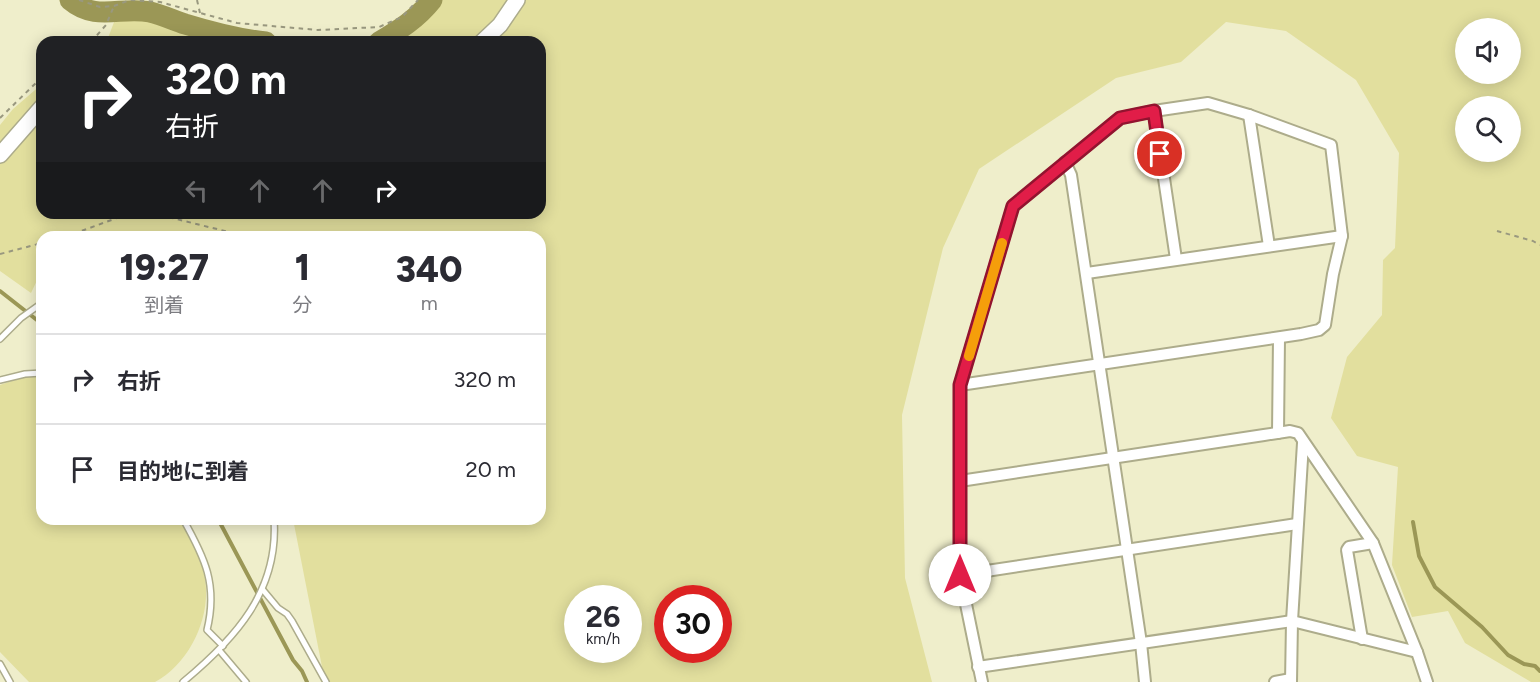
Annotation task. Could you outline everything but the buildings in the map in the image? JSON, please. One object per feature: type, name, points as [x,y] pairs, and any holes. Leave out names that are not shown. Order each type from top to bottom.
[{"type":"street","points":[[488,36],[500,25],[517,0]]},
{"type":"street","points":[[960,385],[1311,333],[1325,325],[1342,236],[1330,145],[1249,115],[1208,103],[1154,111],[1120,118],[1013,206],[960,385],[960,575],[982,682]]},
{"type":"street","points":[[1154,111],[1176,259]]},
{"type":"street","points":[[0,156],[36,114]]},
{"type":"street","points":[[1249,115],[1269,246]]},
{"type":"street","points":[[1065,162],[1071,175],[1087,273],[1145,682]]},
{"type":"street","points":[[1087,273],[1342,236]]},
{"type":"street","points":[[1278,433],[1279,338]]},
{"type":"street","points":[[960,481],[1278,433],[1298,433],[1373,543],[1418,652],[1427,682]]},
{"type":"street","points":[[1275,682],[1291,681],[1292,621],[1303,443]]},
{"type":"street","points":[[960,575],[1297,524]]},
{"type":"street","points":[[1362,639],[1347,550],[1349,547],[1373,543]]},
{"type":"street","points":[[978,667],[1292,621],[1418,652]]},
{"type":"lane","points":[[0,339],[21,318],[36,307]]},
{"type":"lane","points":[[0,380],[36,373]]},
{"type":"lane","points":[[186,525],[200,549],[211,583],[212,602],[207,630],[246,682]]},
{"type":"lane","points":[[183,682],[221,648],[237,629],[263,590],[274,555],[274,525]]},
{"type":"lane","points":[[263,590],[292,621],[326,682]]},
{"type":"lane","points":[[0,664],[10,682]]},
{"type":"path","points":[[79,0],[100,7],[114,6],[130,0],[160,2],[237,23],[318,30],[379,27],[402,17],[418,0]]},
{"type":"path","points":[[197,0],[200,13]]},
{"type":"path","points":[[96,36],[105,25],[114,6]]},
{"type":"path","points":[[0,118],[36,83]]},
{"type":"path","points":[[81,231],[114,219]]},
{"type":"path","points":[[177,219],[226,231]]},
{"type":"path","points":[[1497,231],[1540,244]]},
{"type":"path","points":[[0,254],[36,245]]},
{"type":"shaded area","points":[[436,0],[1540,0],[1540,682],[1531,682],[1465,643],[1448,611],[1412,617],[1392,565],[1398,467],[1357,456],[1331,418],[1347,357],[1382,315],[1383,260],[1395,248],[1399,153],[1356,80],[1286,31],[1226,22],[1181,62],[1116,78],[979,169],[943,248],[902,415],[905,578],[932,682],[325,682],[294,525],[546,525],[546,231],[36,231],[36,283],[31,293],[0,271],[0,125],[13,109],[36,89],[36,219],[546,219],[546,36],[397,36],[418,24]]},
{"type":"shaded area","points":[[154,8],[259,36],[109,36],[119,9]]},
{"type":"shaded area","points":[[28,375],[36,376],[36,525],[183,525],[188,534],[203,571],[206,602],[199,629],[186,654],[166,675],[155,682],[29,682],[0,652],[0,385]]},
{"type":"waterway","points":[[70,0],[89,10],[150,12],[232,36]]},
{"type":"waterway","points":[[388,36],[414,18],[432,0]]},
{"type":"waterway","points":[[0,291],[36,319]]},
{"type":"waterway","points":[[1413,522],[1419,556],[1435,587],[1482,627],[1508,655],[1524,664],[1535,666],[1540,671]]},
{"type":"waterway","points":[[221,525],[307,682]]},
{"type":"slow traffic","points":[[969,356],[1002,243]]},
{"type":"route","points":[[960,575],[960,385],[1013,206],[1120,118],[1154,111],[1160,154]]}]
